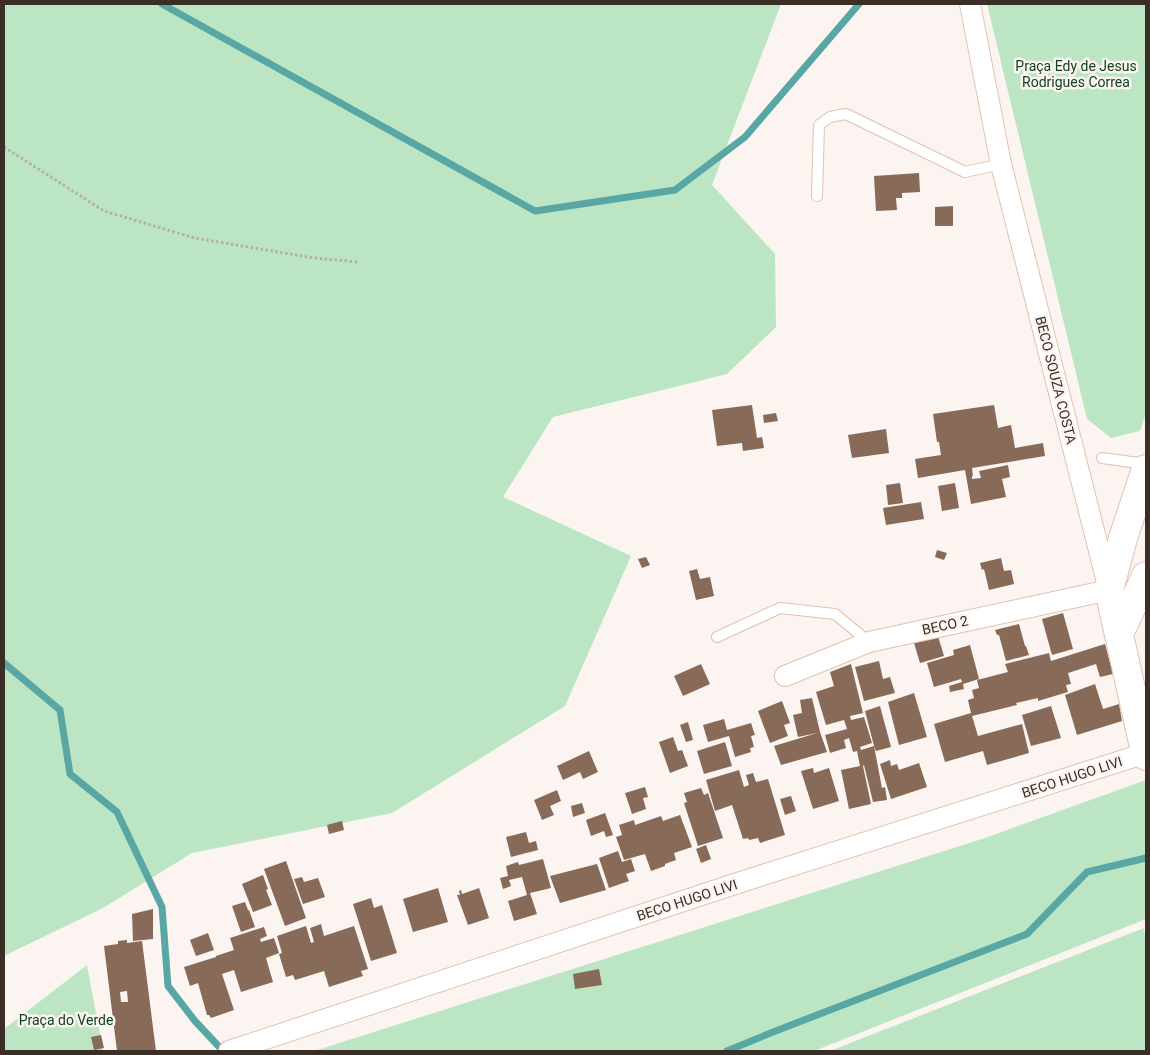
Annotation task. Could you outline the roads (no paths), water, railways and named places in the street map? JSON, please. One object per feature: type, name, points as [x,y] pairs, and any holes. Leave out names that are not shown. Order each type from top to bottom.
[{"type":"street","name":"BECO SOUZA COSTA","points":[[970,4],[1001,164],[1109,590],[1146,755]]},
{"type":"street","points":[[1109,590],[1123,538],[1146,469]]},
{"type":"street","points":[[1119,634],[1146,576]]},
{"type":"street","name":"BECO 2","points":[[785,676],[869,642],[1109,590]]},
{"type":"street","name":"BECO HUGO LIVI","points":[[229,1051],[744,881],[1146,755]]},
{"type":"lane","points":[[817,196],[819,125],[830,117],[846,114],[965,172],[1001,164]]},
{"type":"lane","points":[[1102,458],[1146,464]]},
{"type":"lane","points":[[717,637],[780,608],[835,614],[869,642]]},
{"type":"waterway","points":[[162,4],[535,211],[675,190],[745,137],[859,4]]},
{"type":"waterway","points":[[4,663],[60,710],[70,774],[117,812],[162,907],[168,986],[195,1021],[223,1051]]},
{"type":"waterway","points":[[727,1051],[1027,934],[1087,872],[1146,858]]},
{"type":"park label","name":"Praça Edy de Jesus Rodrigues Correa","points":[[1076,74]]},
{"type":"park label","name":"Praça do Verde","points":[[66,1020]]}]
